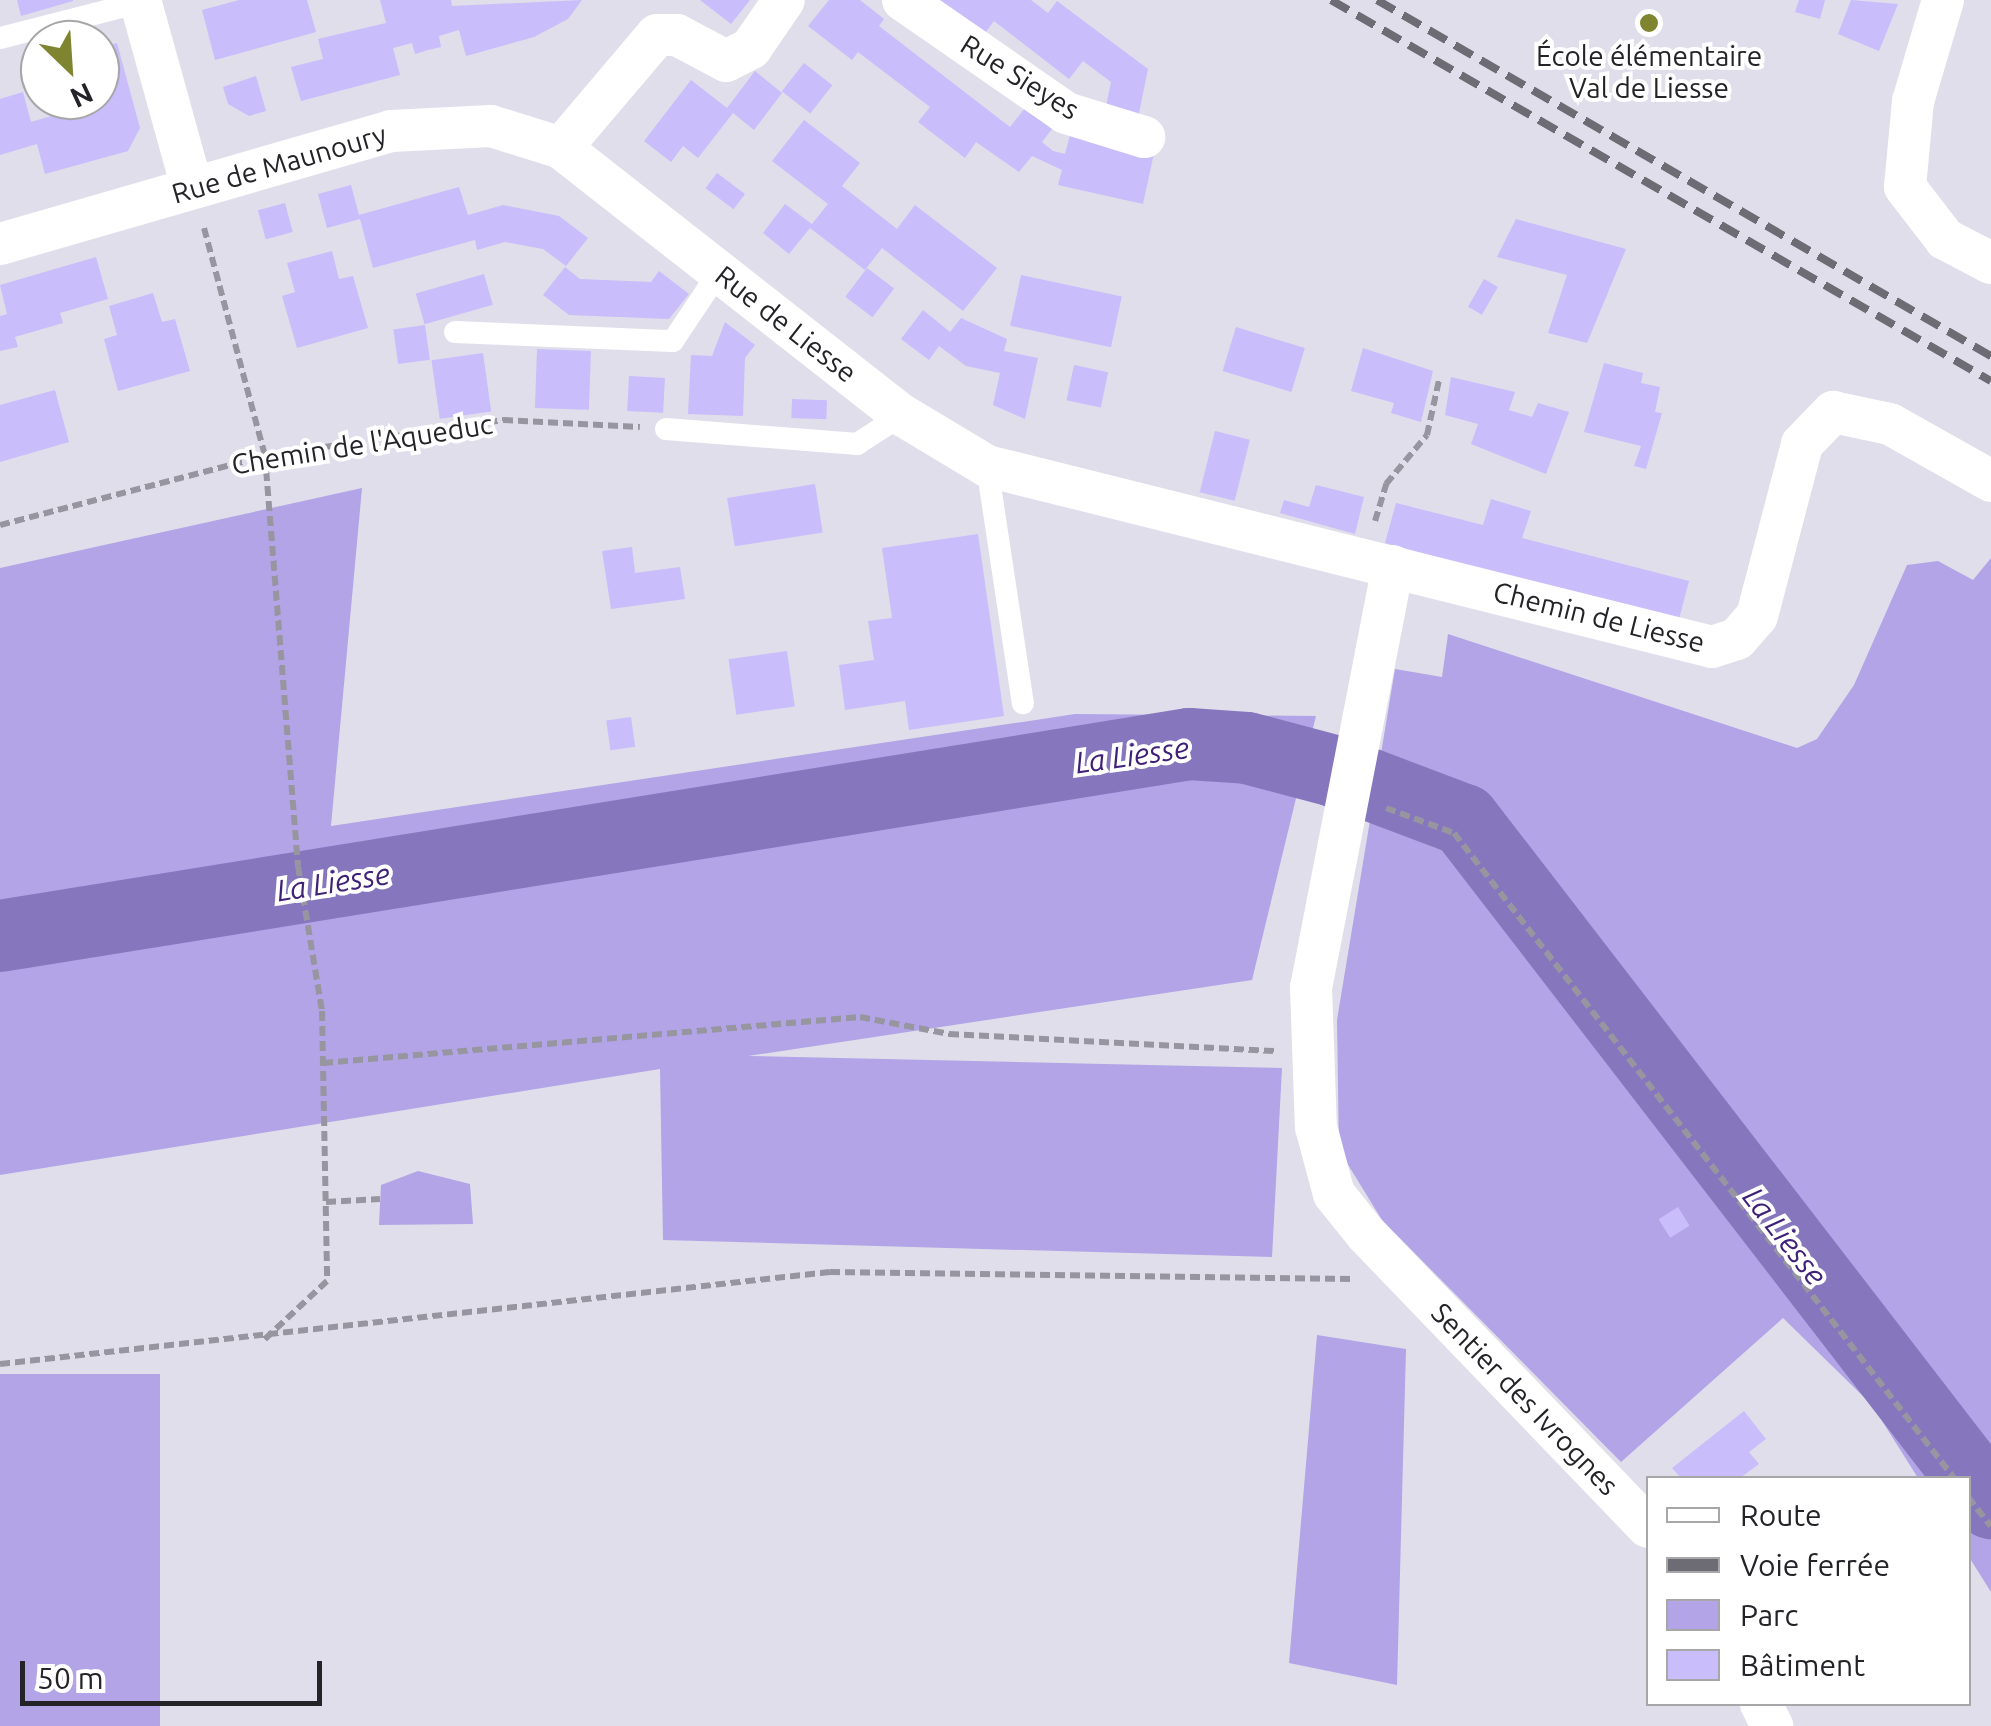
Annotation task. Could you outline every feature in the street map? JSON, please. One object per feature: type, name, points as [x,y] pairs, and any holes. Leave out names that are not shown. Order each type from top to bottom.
[{"type":"street","points":[[561,148],[656,35],[678,35],[726,61],[752,48],[784,0]]},
{"type":"street","name":"Rue Sieyes","points":[[903,0],[1066,113],[1144,137]]},
{"type":"street","points":[[1944,0],[1913,101],[1905,187],[1944,239],[1991,263]]},
{"type":"street","points":[[140,1],[192,188]]},
{"type":"street","name":"Rue de Maunoury","points":[[0,244],[391,131],[492,126],[561,148]]},
{"type":"street","name":"Rue de Liesse","points":[[561,148],[902,415],[1006,469]]},
{"type":"street","name":"Chemin de Liesse","points":[[1006,469],[1712,647],[1737,639],[1758,616],[1802,444],[1814,424],[1833,412],[1890,424],[1991,481]]},
{"type":"street","points":[[1312,1052],[1311,986],[1359,751],[1379,563]]},
{"type":"street","name":"Sentier des Ivrognes","points":[[1312,1052],[1316,1127],[1334,1194],[1401,1272],[1646,1524]]},
{"type":"lane","points":[[0,38],[140,1]]},
{"type":"lane","points":[[455,332],[674,341],[719,272]]},
{"type":"lane","points":[[666,428],[857,444],[902,415]]},
{"type":"lane","points":[[1006,469],[1023,702]]},
{"type":"path","points":[[192,188],[266,456],[322,1063],[327,1281],[264,1340]]},
{"type":"path","points":[[1379,563],[1386,484],[1427,434],[1438,380]]},
{"type":"path","name":"Chemin de l'Aqueduc","points":[[0,525],[266,456],[503,420],[666,428]]},
{"type":"path","points":[[1431,824],[1454,833],[1488,874],[1952,1476]]},
{"type":"path","points":[[322,1063],[860,1017],[949,1034],[1312,1052]]},
{"type":"path","points":[[326,1202],[380,1199]]},
{"type":"path","points":[[0,1364],[264,1340],[830,1272],[1352,1279]]},
{"type":"path","points":[[1971,1501],[1991,1526]]},
{"type":"green space","points":[[362,488],[331,826],[1075,714],[1316,716],[1252,980],[748,1056],[1282,1068],[1272,1257],[663,1240],[660,1069],[0,1175],[0,568]]},
{"type":"green space","points":[[1991,558],[1991,1592],[1971,1560],[1971,1476],[1917,1476],[1872,1405],[1783,1318],[1621,1462],[1382,1220],[1339,1150],[1337,1020],[1395,669],[1442,677],[1448,634],[1797,748],[1817,739],[1854,685],[1907,565],[1938,561],[1973,580]]},
{"type":"green space","points":[[418,1171],[470,1184],[473,1224],[379,1225],[381,1185]]},
{"type":"green space","points":[[1317,1335],[1406,1349],[1397,1685],[1289,1663]]},
{"type":"green space","points":[[0,1374],[160,1374],[160,1726],[0,1726]]},
{"type":"building","points":[[17,0],[73,0],[73,1],[21,16]]},
{"type":"building","points":[[239,0],[307,0],[316,32],[215,60],[202,10]]},
{"type":"building","points":[[380,0],[451,0],[452,6],[582,0],[568,19],[534,37],[466,56],[459,30],[439,36],[441,47],[415,54],[412,43],[393,48],[400,75],[301,101],[291,67],[323,59],[318,39],[386,23]]},
{"type":"building","points":[[700,0],[750,0],[731,24]]},
{"type":"building","points":[[829,0],[860,0],[884,19],[879,26],[1010,127],[1025,108],[1052,129],[1042,142],[1053,151],[1065,154],[1070,135],[1154,153],[1143,204],[1058,185],[1062,170],[1032,156],[1019,172],[976,142],[965,158],[918,122],[930,107],[858,52],[852,60],[808,26]]},
{"type":"building","points":[[919,0],[1031,0],[1048,13],[1057,1],[1148,69],[1137,123],[1104,116],[1111,82],[1083,61],[1069,79],[994,21],[985,33]]},
{"type":"building","points":[[1799,0],[1825,0],[1820,19],[1795,12]]},
{"type":"building","points":[[1851,0],[1898,4],[1879,51],[1838,34]]},
{"type":"building","points":[[120,54],[140,128],[128,151],[45,174],[37,144],[0,155],[0,99],[20,93],[20,120],[120,120]]},
{"type":"building","points":[[804,63],[832,85],[810,114],[782,91]]},
{"type":"building","points":[[755,71],[782,93],[754,130],[733,113],[698,158],[683,146],[671,162],[644,141],[691,80],[727,108]]},
{"type":"building","points":[[256,76],[266,111],[249,116],[228,104],[223,87]]},
{"type":"building","points":[[804,120],[860,163],[842,186],[897,229],[915,205],[997,268],[963,311],[882,248],[865,270],[810,228],[789,254],[763,233],[785,204],[812,224],[828,204],[772,161]]},
{"type":"building","points":[[717,173],[745,194],[734,209],[706,188]]},
{"type":"building","points":[[351,185],[359,215],[459,187],[468,215],[503,205],[559,216],[588,238],[566,266],[543,249],[505,242],[477,250],[475,240],[373,268],[360,219],[327,228],[318,194]]},
{"type":"building","points":[[285,203],[293,232],[266,239],[258,210]]},
{"type":"building","points":[[1516,219],[1626,249],[1587,343],[1548,333],[1567,275],[1497,257]]},
{"type":"building","points":[[332,251],[339,279],[353,276],[368,328],[297,348],[282,296],[295,292],[287,263]]},
{"type":"building","points":[[96,257],[108,299],[60,313],[63,323],[15,337],[18,347],[0,351],[0,316],[7,314],[0,285]]},
{"type":"building","points":[[565,267],[580,279],[651,282],[659,271],[689,294],[669,319],[569,315],[543,295]]},
{"type":"building","points":[[867,268],[894,288],[872,317],[845,297]]},
{"type":"building","points":[[484,274],[493,305],[425,324],[416,294]]},
{"type":"building","points":[[1021,275],[1122,296],[1111,347],[1010,326]]},
{"type":"building","points":[[1484,279],[1498,287],[1482,315],[1468,307]]},
{"type":"building","points":[[153,293],[162,322],[175,319],[190,371],[118,391],[104,339],[117,335],[109,306]]},
{"type":"building","points":[[923,310],[950,332],[961,318],[1007,339],[1004,351],[1038,358],[1025,419],[993,405],[1000,373],[966,366],[939,346],[929,360],[901,339]]},
{"type":"building","points":[[725,322],[755,345],[745,358],[743,416],[688,414],[691,355],[712,356]]},
{"type":"building","points":[[425,325],[430,360],[398,364],[393,329]]},
{"type":"building","points":[[1236,327],[1305,348],[1291,392],[1223,371]]},
{"type":"building","points":[[1363,348],[1433,371],[1421,422],[1391,413],[1394,403],[1351,391]]},
{"type":"building","points":[[537,349],[591,351],[589,410],[535,408]]},
{"type":"building","points":[[483,353],[491,411],[440,419],[432,360]]},
{"type":"building","points":[[1604,363],[1643,373],[1641,383],[1660,387],[1655,412],[1662,413],[1646,469],[1634,466],[1641,446],[1584,432]]},
{"type":"building","points":[[1074,365],[1108,372],[1101,407],[1067,400]]},
{"type":"building","points":[[629,376],[665,378],[663,413],[627,411]]},
{"type":"building","points":[[1451,377],[1515,392],[1509,410],[1532,417],[1538,403],[1569,412],[1546,474],[1471,444],[1478,424],[1445,415]]},
{"type":"building","points":[[55,390],[69,442],[0,462],[0,405]]},
{"type":"building","points":[[792,399],[827,400],[826,419],[791,418]]},
{"type":"building","points":[[1215,431],[1250,440],[1235,501],[1200,492]]},
{"type":"building","points":[[815,484],[823,532],[735,546],[727,498]]},
{"type":"building","points":[[1316,485],[1364,497],[1355,534],[1280,513],[1284,500],[1309,507]]},
{"type":"building","points":[[1491,499],[1531,511],[1522,538],[1689,581],[1678,623],[1385,543],[1396,503],[1483,525]]},
{"type":"building","points":[[978,534],[1004,716],[909,730],[905,701],[845,710],[839,665],[874,660],[868,621],[892,618],[882,548]]},
{"type":"building","points":[[632,547],[635,573],[680,567],[685,599],[611,609],[602,551]]},
{"type":"building","points":[[787,651],[795,706],[736,715],[729,659]]},
{"type":"building","points":[[631,717],[635,747],[610,750],[606,720]]},
{"type":"building","points":[[1678,1207],[1690,1226],[1670,1238],[1658,1219]]},
{"type":"building","points":[[1744,1411],[1766,1439],[1749,1452],[1759,1464],[1743,1476],[1679,1476],[1672,1468]]},
{"type":"waterway","name":"La Liesse","points":[[0,936],[1189,744],[1247,748],[1334,771],[1464,820],[1970,1476]]},
{"type":"waterway","name":"La Liesse","points":[[1971,1477],[1991,1503]]},
{"type":"railway","points":[[1331,0],[1991,381]]},
{"type":"railway","points":[[1377,0],[1991,356]]},
{"type":"place","name":"École élémentaire Val de Liesse","points":[[1649,23]]}]
